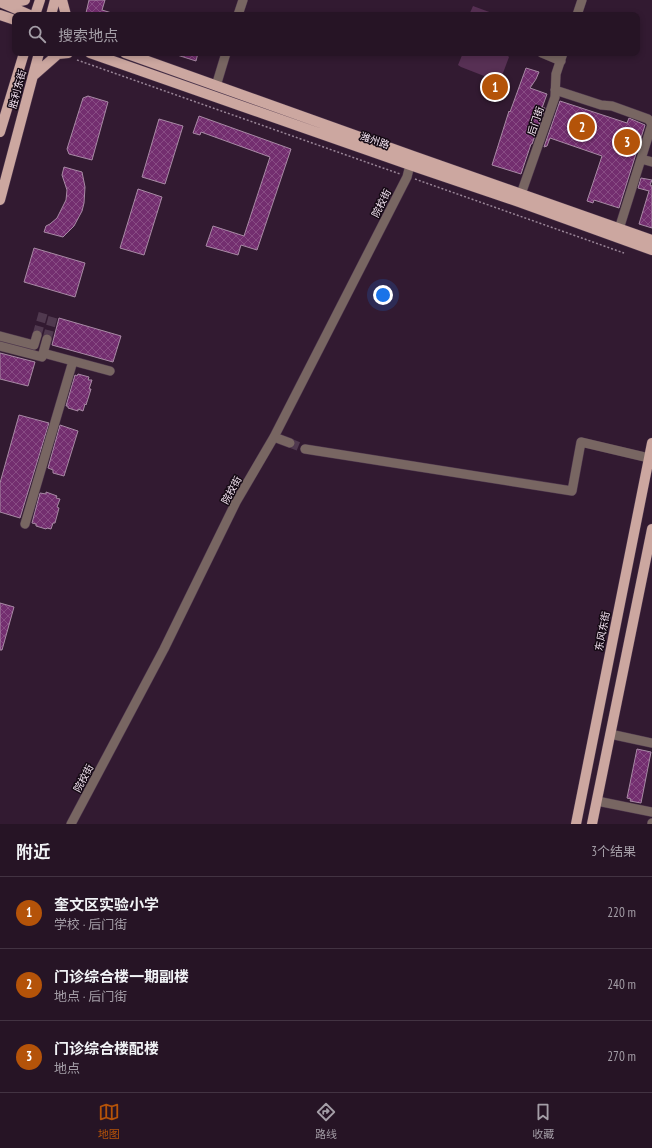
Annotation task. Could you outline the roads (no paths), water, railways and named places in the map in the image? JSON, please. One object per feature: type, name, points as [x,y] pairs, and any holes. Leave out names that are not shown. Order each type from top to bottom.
[{"type":"main road","points":[[2,3],[25,0]]},
{"type":"main road","points":[[36,12],[40,0]]},
{"type":"main road","points":[[52,12],[55,0]]},
{"type":"main road","points":[[62,0],[65,12]]},
{"type":"main road","points":[[2,3],[23,12]]},
{"type":"main road","points":[[0,15],[12,19]]},
{"type":"main road","name":"胜利东街","points":[[0,132],[23,56]]},
{"type":"main road","name":"胜利东街","points":[[0,200],[38,56]]},
{"type":"main road","points":[[33,76],[56,56]]},
{"type":"main road","name":"潍州路","points":[[99,56],[519,202],[649,242]]},
{"type":"main road","name":"潍州路","points":[[133,56],[619,229],[649,242]]},
{"type":"main road","points":[[649,242],[652,257]]},
{"type":"main road","name":"东风东街","points":[[576,824],[652,443]]},
{"type":"main road","points":[[592,824],[652,529]]},
{"type":"street","points":[[239,12],[243,0]]},
{"type":"street","points":[[578,12],[582,0]]},
{"type":"street","points":[[216,86],[225,56]]},
{"type":"street","name":"后门街","points":[[521,194],[555,97],[556,74],[562,57]]},
{"type":"street","points":[[555,90],[601,105],[612,106],[648,119],[652,124],[619,229]]},
{"type":"street","points":[[641,159],[652,162]]},
{"type":"street","name":"院校街","points":[[70,824],[164,649],[236,502],[274,437],[407,177],[410,165]]},
{"type":"street","points":[[0,336],[34,345],[37,335]]},
{"type":"street","points":[[0,346],[42,357],[47,339]]},
{"type":"street","points":[[43,353],[110,371]]},
{"type":"street","points":[[25,524],[74,361]]},
{"type":"street","points":[[274,437],[290,443]]},
{"type":"street","points":[[305,449],[572,491],[582,442],[649,458]]},
{"type":"street","points":[[610,734],[652,743]]},
{"type":"street","points":[[597,801],[652,812]]},
{"type":"tunnel","points":[[37,335],[44,310]]},
{"type":"tunnel","points":[[47,339],[54,313]]},
{"type":"tunnel","points":[[290,443],[305,449]]},
{"type":"place","name":"奎文区实验小学","points":[[495,87]]},
{"type":"place","name":"门诊综合楼一期副楼","points":[[582,127]]},
{"type":"place","name":"门诊综合楼配楼","points":[[627,142]]}]
